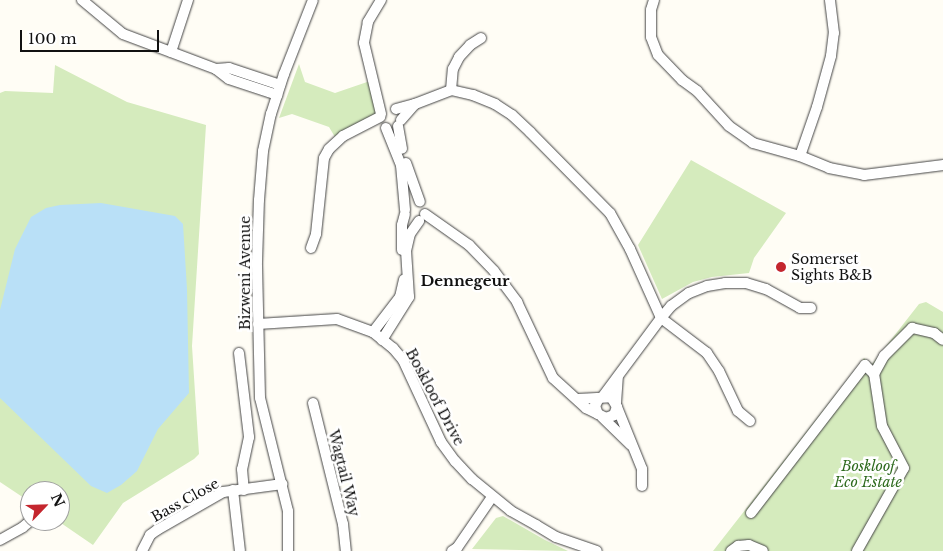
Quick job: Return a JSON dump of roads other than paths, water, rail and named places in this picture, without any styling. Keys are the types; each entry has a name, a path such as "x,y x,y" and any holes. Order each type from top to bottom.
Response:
{"street":[{"path":"82,0 124,34 216,69 229,68 278,90"},
{"path":"171,52 188,0"},
{"name":"Bizweni Avenue","path":"288,551 288,511 260,398 257,262 263,151 278,90 314,0"},
{"path":"381,0 368,22 364,43 378,97 401,165 405,212 409,219 422,218 469,245 494,271 517,302 552,378 600,416 634,447"},
{"path":"654,0 651,10 651,38 654,49 664,63 698,91 740,136 771,150 800,156 828,168 864,175 943,165"},
{"path":"800,156 812,124 831,56 834,33 830,0"},
{"path":"451,90 453,69 459,57 470,45 481,38"},
{"path":"311,248 316,234 324,158 339,139 415,104 451,90 473,95 512,115 610,213 630,249 661,318 707,353 719,371 738,411 750,421"},
{"path":"386,117 392,129 400,123 415,104"},
{"path":"382,340 406,295 406,251 410,234 422,218 425,207 420,202 402,150 400,114 386,117"},
{"path":"406,295 402,225 410,202 420,202"},
{"path":"600,416 595,406 601,397 671,306 690,293 708,286 725,283 753,285 766,289 800,308 811,308"},
{"path":"373,332 394,315"},
{"name":"Boskloof Drive","path":"258,324 336,319 373,332 403,360 441,442 455,462 492,497 510,511 556,537 597,551"},
{"path":"874,374 884,356 912,328 934,333 943,340"},
{"path":"239,353 250,436 242,469 244,490"},
{"path":"751,513 866,365 874,374 882,426 904,468 857,551"},
{"path":"600,416 610,417 616,411 618,377"},
{"path":"578,399 611,397 634,447 642,472 642,486"},
{"name":"Wagtail Way","path":"313,403 343,524 346,551"},
{"name":"Bass Close","path":"142,551 150,535 223,492 282,484"},
{"path":"233,490 240,551"},
{"path":"455,550 492,497"},
{"path":"0,540 20,529"},
{"path":"731,551 738,546 763,551"}],"water":[{"path":"101,203 175,216 183,224 187,289 189,393 158,429 137,471 121,485 107,493 91,486 0,398 0,310 15,249 31,217 46,208 60,205"}],"place":[{"name":"Somerset Sights B&B","path":"781,267"}],"district":[{"name":"Dennegeur","path":"465,281"}],"park label":[{"name":"Boskloof Eco Estate","path":"868,474"}]}
